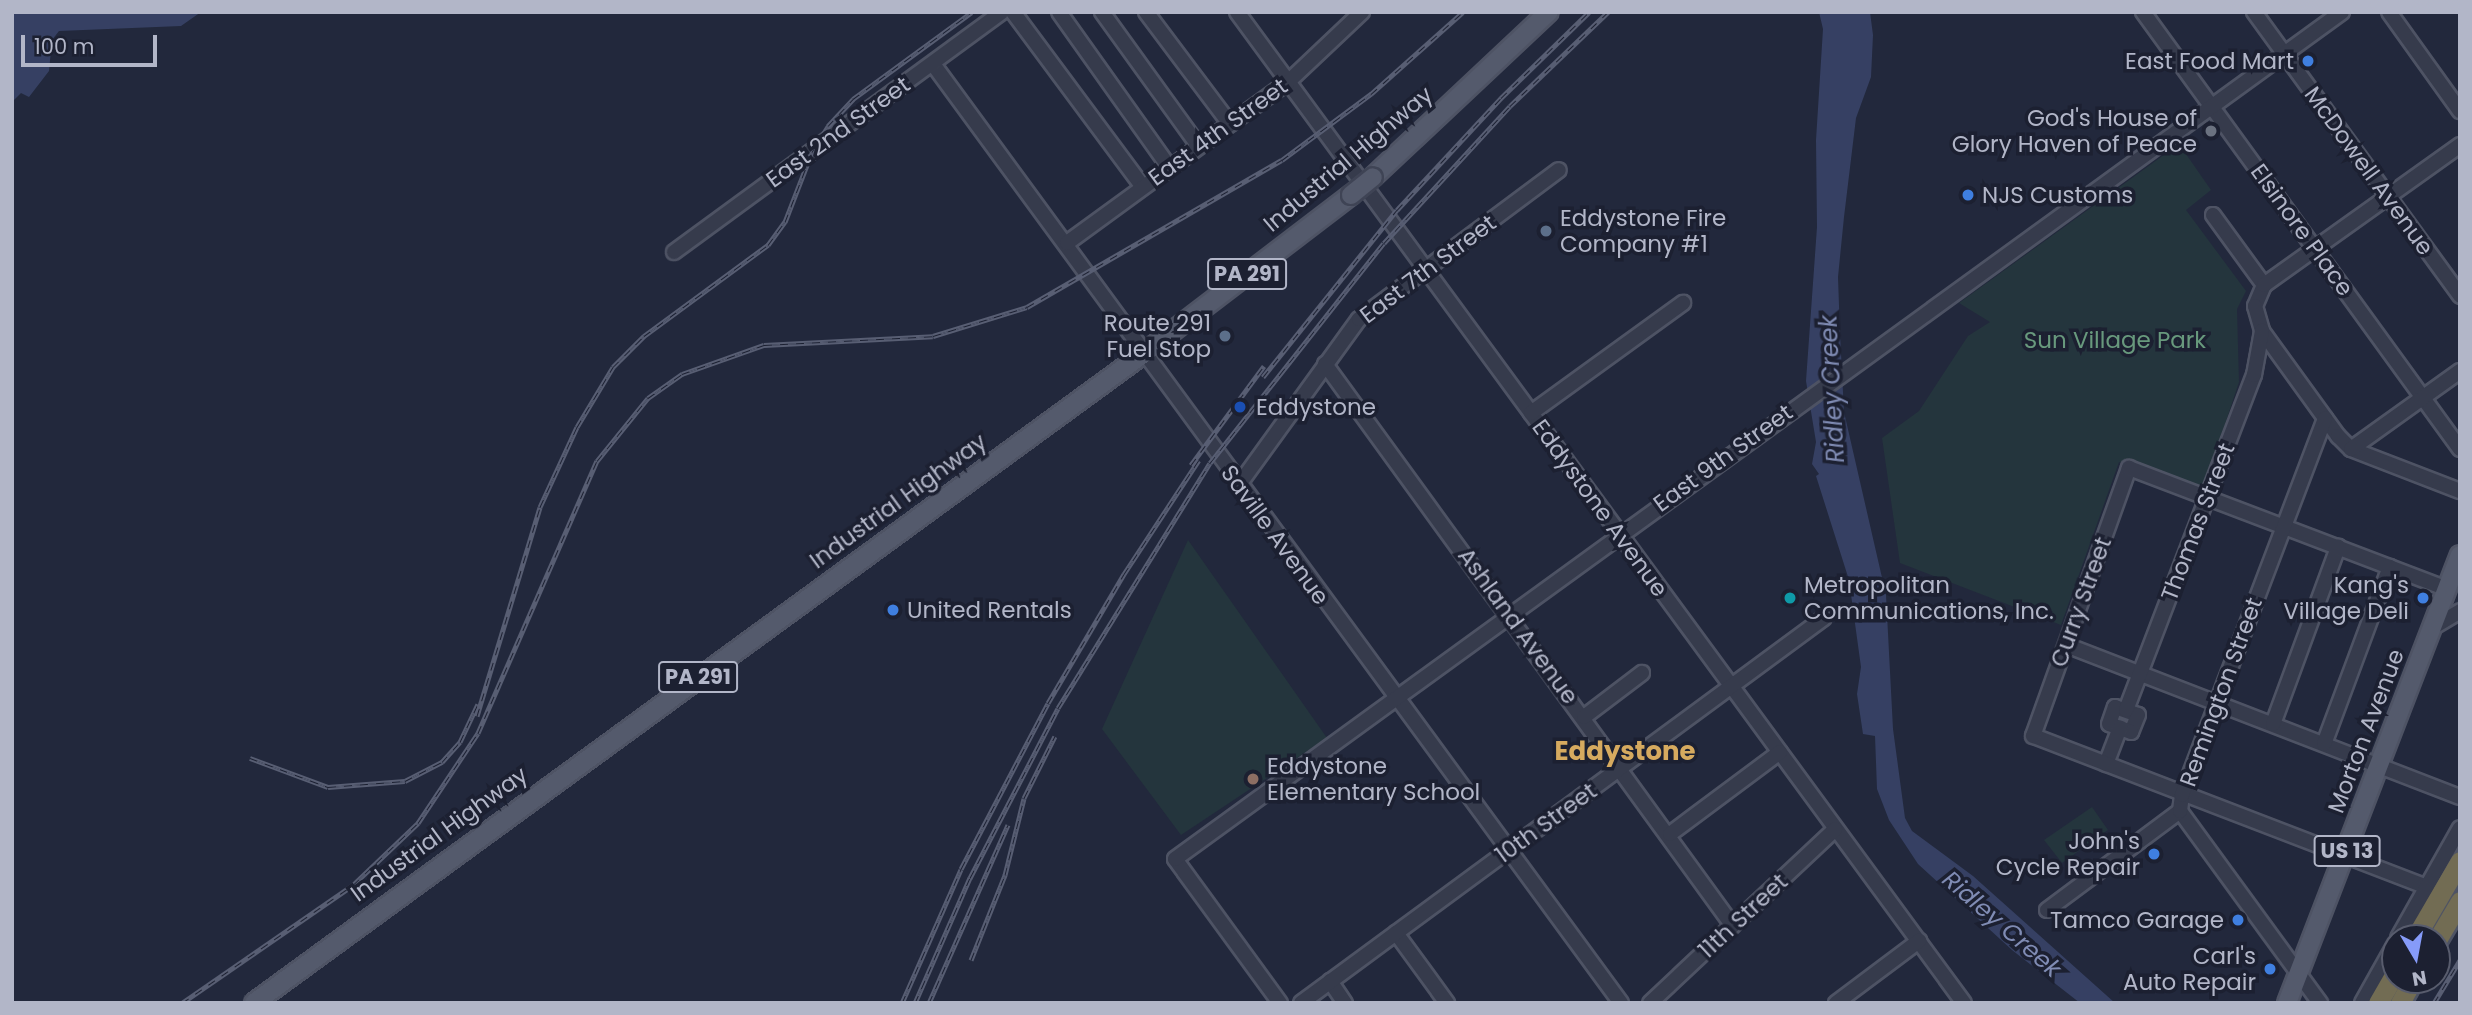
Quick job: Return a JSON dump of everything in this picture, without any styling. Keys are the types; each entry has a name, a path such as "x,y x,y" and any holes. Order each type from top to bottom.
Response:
{"highway":[{"path":"2423,924 2460,861"},
{"path":"2446,924 2460,901"}],"main road":[{"name":"Industrial Highway","path":"254,1003 1143,354 1351,195 1549,12"},
{"name":"Morton Avenue","path":"2287,1003 2460,555"}],"street":[{"name":"East 2nd Street","path":"674,251 1002,12"},
{"path":"1013,12 1142,186"},
{"path":"1059,12 1169,167"},
{"path":"1102,12 1198,145"},
{"path":"1146,12 1230,124"},
{"name":"Eddystone Avenue","path":"1237,12 1964,1003"},
{"name":"East 4th Street","path":"1067,243 1288,82 1362,12"},
{"name":"Elsinore Place","path":"2143,12 2460,449"},
{"name":"McDowell Avenue","path":"2254,12 2460,296"},
{"name":"East 9th Street","path":"1280,1003 1175,859 1618,534 2342,12"},
{"path":"2389,12 2460,111"},
{"name":"Saville Avenue","path":"933,64 1067,243 1238,486 1397,696 1621,1003"},
{"path":"2460,145 2264,285 2255,306 2262,331 2351,449 2460,491"},
{"name":"East 7th Street","path":"1238,486 1359,319 1559,170"},
{"path":"2213,215 2264,285"},
{"path":"1531,413 1682,303"},
{"name":"Thomas Street","path":"2106,764 2120,728 2132,732 2138,715 2126,710 2254,375 2262,331"},
{"name":"Ashland Avenue","path":"1325,364 1670,834 1732,926"},
{"path":"2351,449 2460,371"},
{"name":"Remington Street","path":"2047,910 2180,811 2182,794 2325,418"},
{"name":"Curry Street","path":"2106,764 2033,736 2129,468 2207,498"},
{"path":"2207,498 2447,589"},
{"path":"2273,724 2338,547"},
{"path":"2324,744 2390,567"},
{"path":"2432,628 2460,611"},
{"name":"10th Street","path":"1301,1003 1824,618"},
{"path":"2066,645 2460,797"},
{"path":"1584,717 1642,673"},
{"path":"1670,834 1780,752"},
{"path":"2106,764 2427,887"},
{"path":"2180,811 2320,1003"},
{"path":"2406,924 2460,828"},
{"name":"11th Street","path":"1650,1003 1835,829"},
{"path":"1396,933 1447,1003"},
{"path":"1836,1003 1919,941"},
{"path":"2362,1003 2381,969"},
{"path":"1330,981 1345,1003"}],"green space":[{"name":"Sun Village Park","path":"2179,144 2211,190 2186,210 2246,291 2237,309 2239,382 2203,491 2119,462 2061,625 1900,563 1882,438 1919,411 1968,336 1990,322 1959,303"},
{"path":"1188,540 1327,738 1181,835 1102,729"},
{"path":"2092,807 2108,830 2062,863 2044,840"}],"water":[{"path":"12,12 201,12 181,26 59,31 52,40 49,71 29,97 21,93 12,102"},
{"name":"Ridley Creek","path":"1819,12 1870,12 1873,35 1871,77 1856,118 1844,217 1838,277 1840,334 1844,412 1886,595 1893,729 1905,818 1912,831 1973,876 2115,1003 2080,1003 2012,950 1918,864 1889,820 1877,789 1875,736 1863,734 1857,694 1861,667 1849,580 1816,476 1819,474 1812,464 1816,442 1806,381 1817,227 1816,140 1823,29"}],"railway":[{"path":"477,716 540,507 577,427 613,367 644,336 768,245 785,222 812,152 828,126 853,99 972,12"},
{"path":"182,1003 353,885 418,823 478,733 597,461 648,398 682,374 764,345 933,336 1027,307 1282,160 1371,94 1463,12"},
{"path":"1263,377 1397,210 1501,98 1589,12"},
{"path":"915,1003 970,878 1058,708 1210,463 1384,243 1510,106 1608,12"},
{"path":"1191,465 1264,366"},
{"path":"902,1003 961,869 1048,703 1124,574 1199,460"},
{"path":"250,758 328,787 405,781 442,762 460,742 478,704"},
{"path":"971,960 1005,875 1024,798 1055,736"},
{"path":"929,1003 1008,825"},
{"path":"2434,1003 2460,960"}],"place":[{"name":"East Food Mart","path":"2308,61"},
{"name":"God's House of Glory Haven of Peace","path":"2211,131"},
{"name":"NJS Customs","path":"1968,195"},
{"name":"Eddystone Fire Company #1","path":"1546,231"},
{"name":"Route 291 Fuel Stop","path":"1225,336"},
{"name":"Eddystone","path":"1240,407"},
{"name":"Metropolitan Communications, Inc.","path":"1790,598"},
{"name":"Kang's Village Deli","path":"2423,598"},
{"name":"United Rentals","path":"893,610"},
{"name":"Eddystone Elementary School","path":"1253,779"},
{"name":"John's Cycle Repair","path":"2154,854"},
{"name":"Tamco Garage","path":"2238,920"},
{"name":"Carl's Auto Repair","path":"2270,969"}],"district":[{"name":"Eddystone","path":"1625,752"}]}
